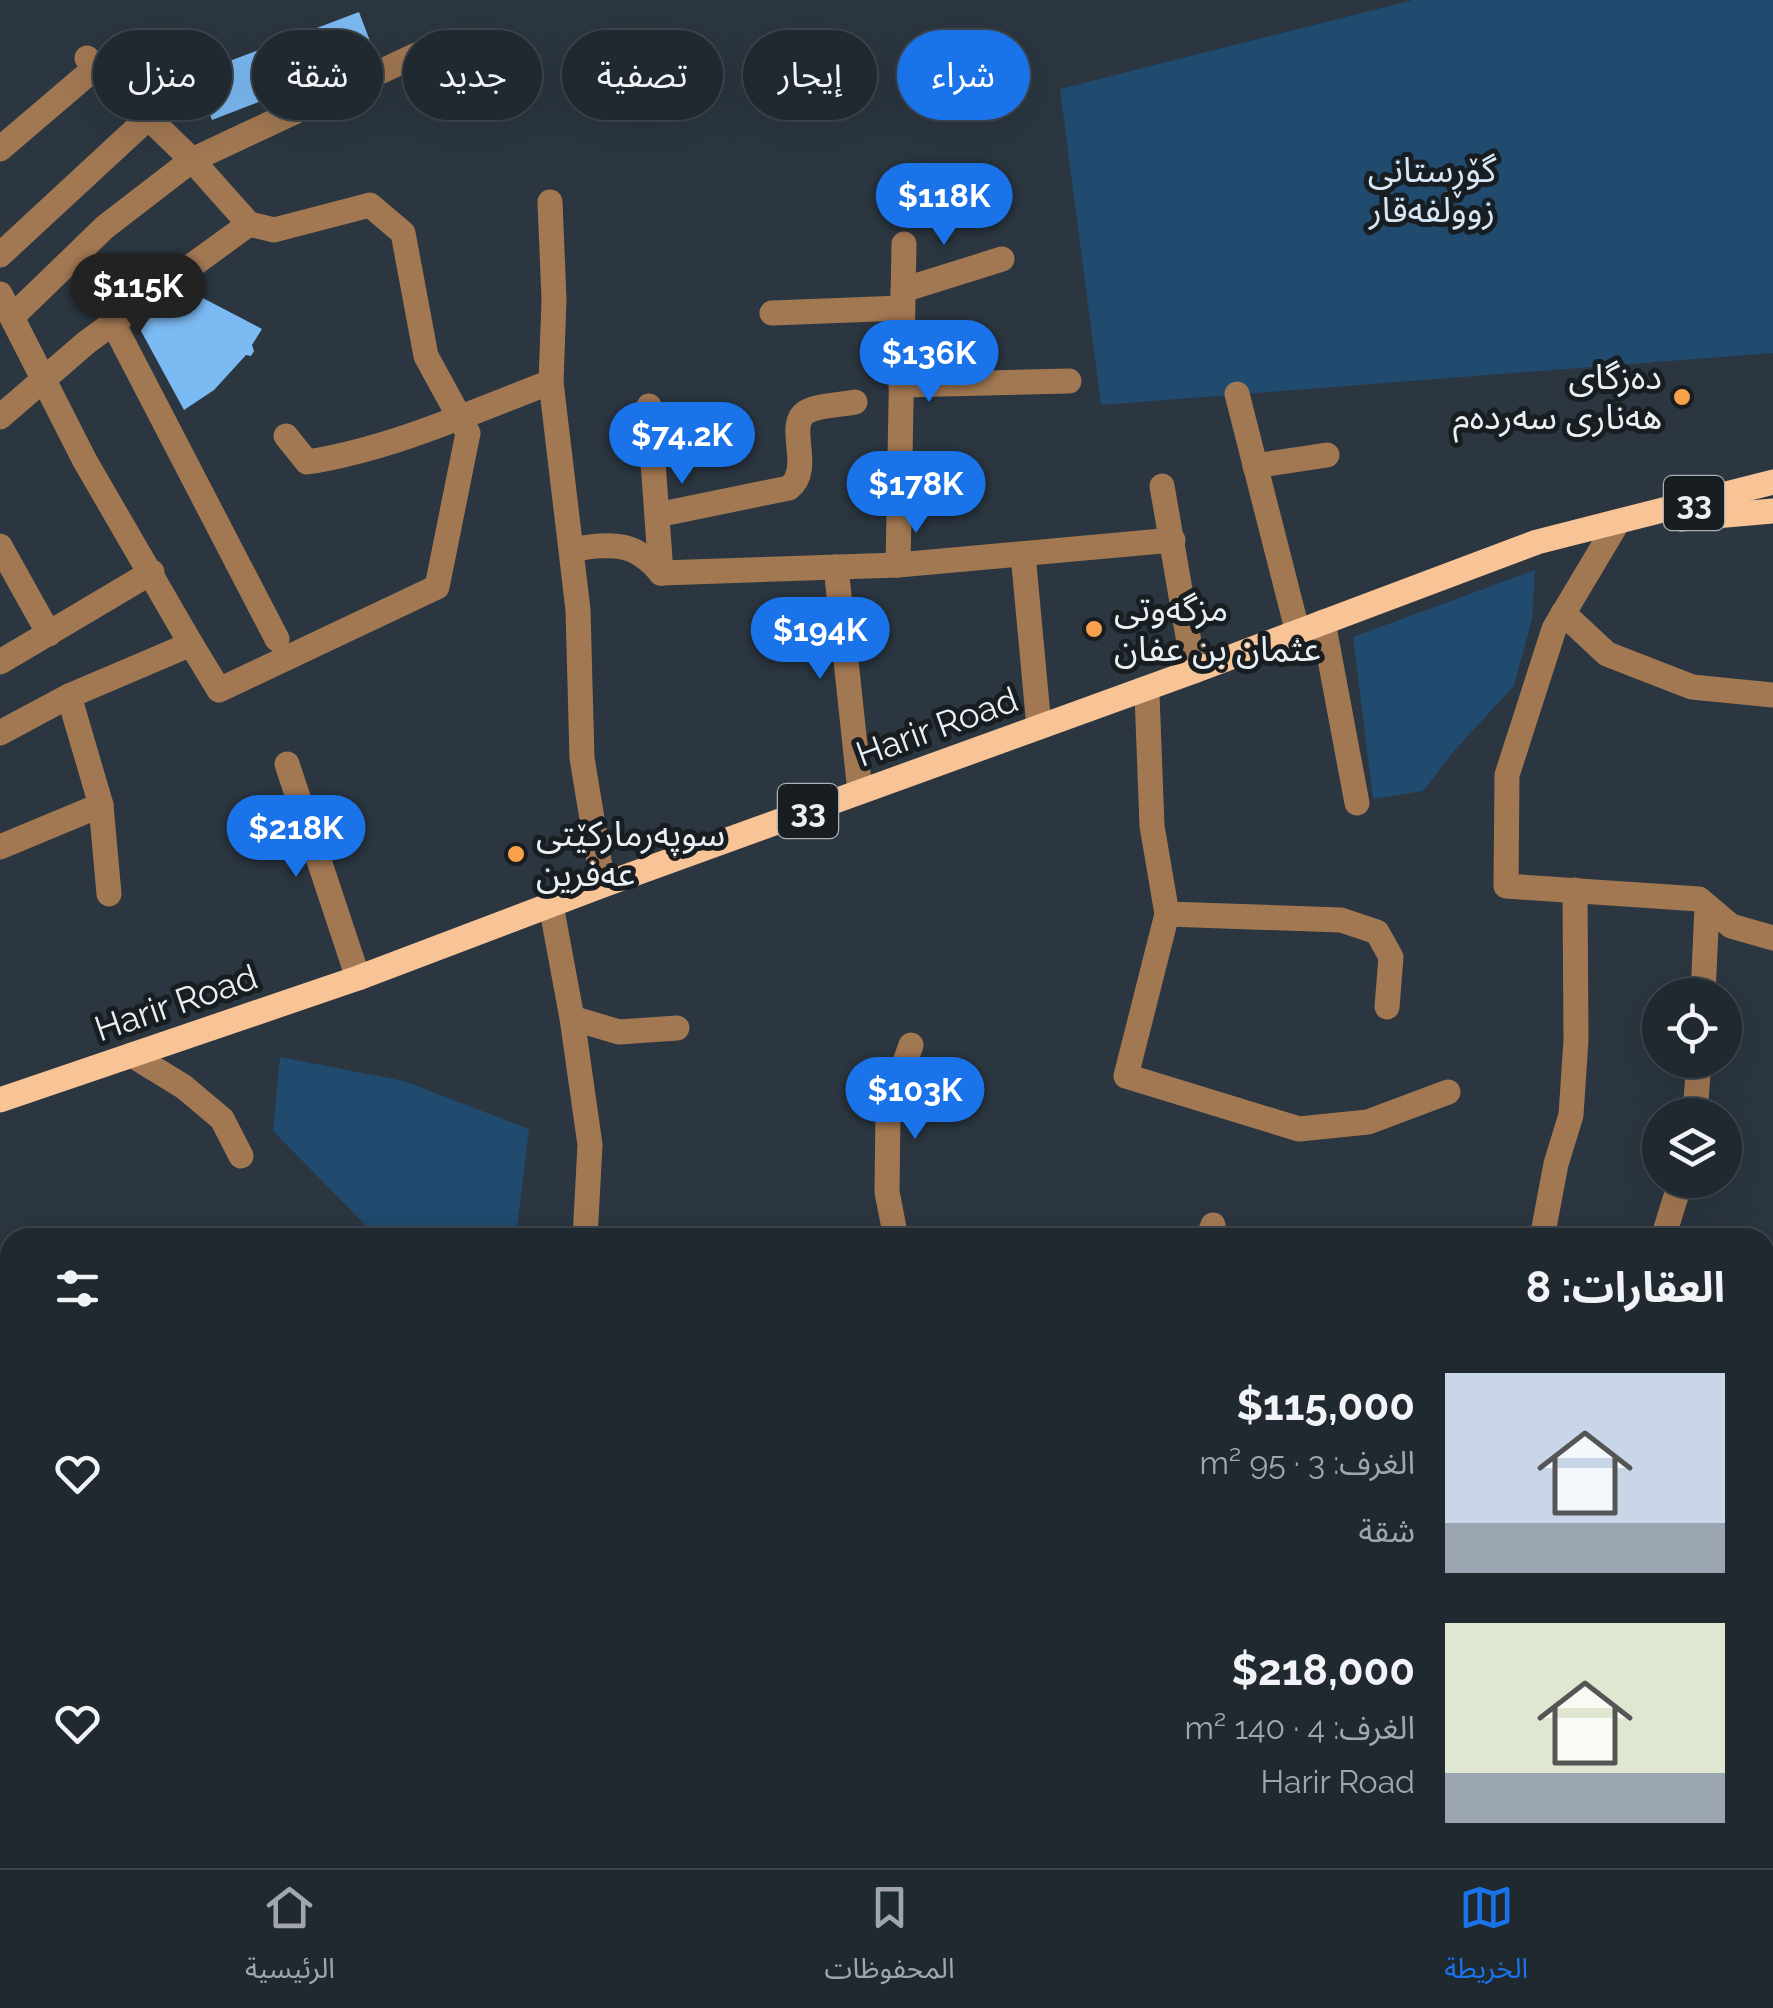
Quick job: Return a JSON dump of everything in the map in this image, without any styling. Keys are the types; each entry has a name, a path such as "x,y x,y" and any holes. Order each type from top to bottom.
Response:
{"main road":[{"name":"33","path":"1616,524 1773,482"},
{"name":"33","path":"1616,524 1773,511"},
{"name":"Harir Road","path":"0,1100 358,978 1537,542 1616,524"}],"street":[{"path":"150,120 192,160 249,224 274,230 370,205 404,234 426,356 468,432 437,587 220,690 86,461 6,306 192,160 403,61"},
{"path":"0,149 93,64"},
{"path":"0,255 146,120"},
{"path":"550,202 552,382 572,550 582,758 603,885"},
{"path":"0,418 113,323 249,224"},
{"path":"898,565 904,244"},
{"path":"772,313 903,299 1002,259"},
{"path":"113,323 277,640"},
{"path":"901,385 1069,381"},
{"path":"286,436 307,462 419,433 552,382"},
{"path":"1237,394 1298,633"},
{"path":"657,514 789,488 798,481 800,472 798,424 802,416 808,410 855,402"},
{"path":"649,406 661,573"},
{"path":"1254,466 1327,455"},
{"path":"1162,486 1194,671"},
{"path":"1616,524 1554,629 1507,774 1506,886 1699,899 1731,926 1773,938"},
{"path":"661,573 898,565 1174,540"},
{"path":"0,546 49,634"},
{"path":"572,550 627,548 646,554 661,573"},
{"path":"1023,554 1039,727"},
{"path":"836,567 860,792"},
{"path":"0,662 152,572"},
{"path":"1564,613 1608,654 1692,686 1773,695"},
{"path":"1323,622 1357,803"},
{"path":"0,733 69,696 192,644"},
{"path":"1142,690 1147,694 1152,826 1167,914 1126,1076 1299,1129 1368,1122 1448,1092"},
{"path":"69,696 102,805 109,894"},
{"path":"286,764 358,978"},
{"path":"2,840 102,805"},
{"path":"1544,1228 1556,1164 1571,1115 1576,1040 1575,890"},
{"path":"551,905 590,1146 586,1228"},
{"path":"1704,978 1707,906"},
{"path":"1167,914 1341,920 1377,932 1390,956 1387,1007"},
{"path":"572,1018 618,1032 677,1028"},
{"path":"894,1228 888,1192 888,1110 911,1046"},
{"path":"132,1055 184,1088 222,1119 241,1156"},
{"path":"1665,1228 1675,1198"}],"green space":[{"name":"گۆڕستانی زوولفەقار","path":"1413,0 1773,0 1773,353 1101,405 1060,89"},
{"path":"1535,570 1532,619 1514,686 1423,791 1373,799 1353,637"},
{"path":"280,1057 404,1081 529,1129 517,1228 368,1228 273,1131"}],"building":[{"path":"359,12 366,30 311,30"},
{"path":"252,52 252,105 232,112 232,60"},
{"path":"174,283 262,329 252,345 251,356 246,355 214,390 184,410 135,320"}],"place":[{"name":"دەزگای هەناری سەردەم","path":"1682,397"},
{"name":"مزگەوتی عثمان بن عفان","path":"1094,629"},
{"name":"سوپەرمارکێتی عەفرین","path":"516,854"}]}
